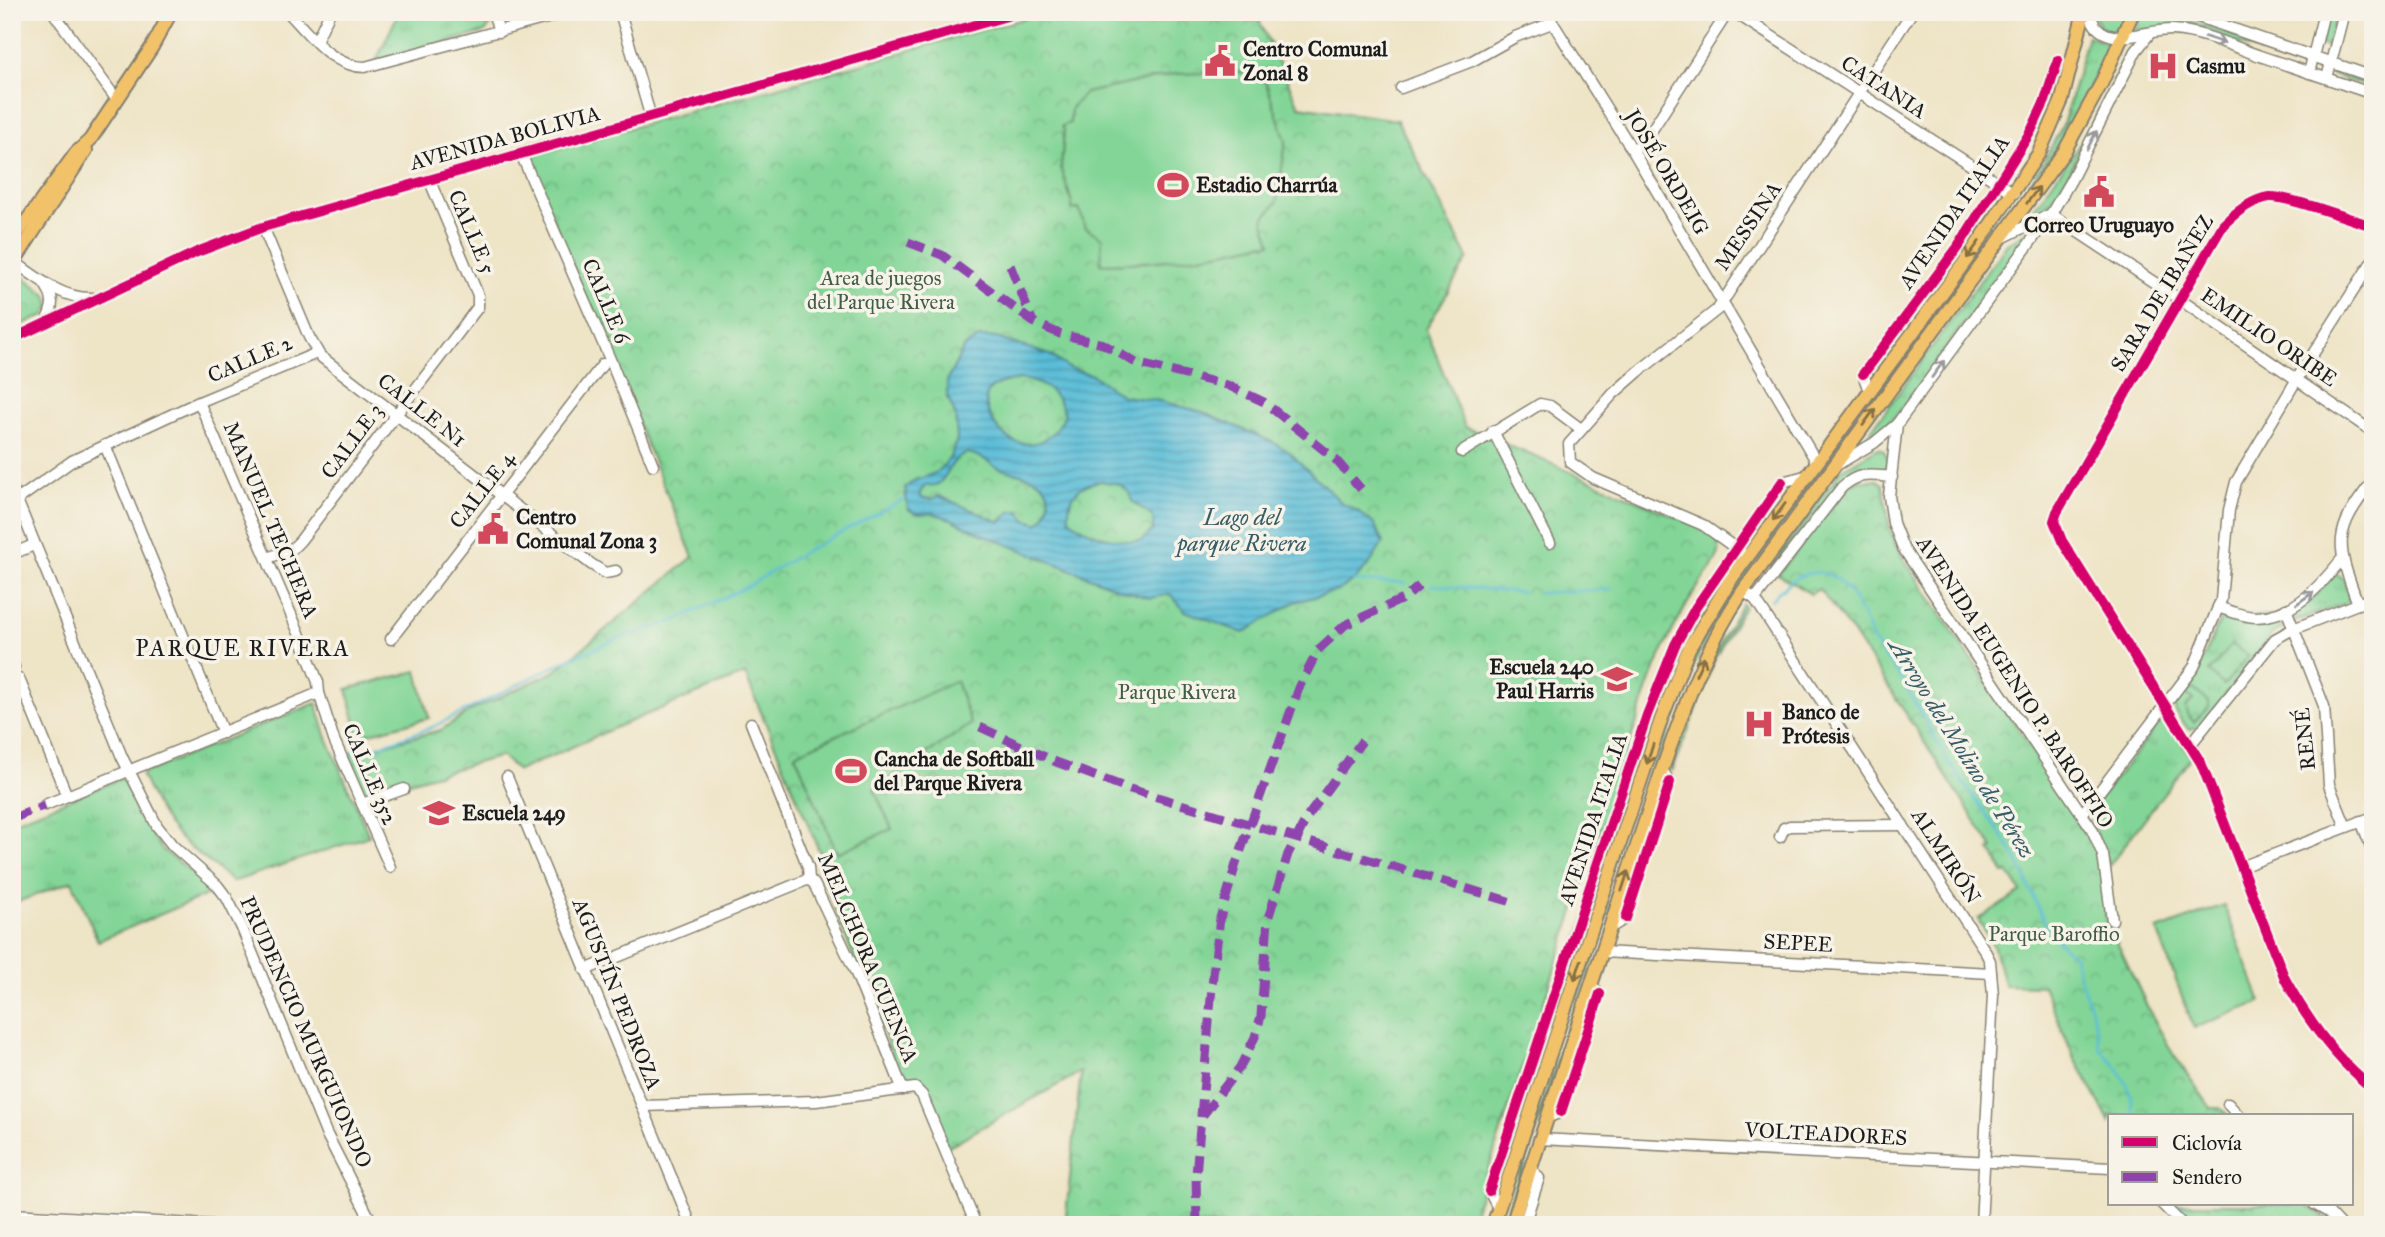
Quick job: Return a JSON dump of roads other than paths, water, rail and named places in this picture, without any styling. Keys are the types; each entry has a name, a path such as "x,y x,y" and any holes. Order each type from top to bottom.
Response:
{"main road":[{"path":"13,262 83,158 90,140 171,12"},
{"name":"AVENIDA ITALIA","path":"1493,1225 1665,709 1689,648 1710,611 1747,557 2014,193 2039,153 2057,111 2086,12"},
{"path":"1512,1225 1684,704 1706,652 1743,591 2064,152 2124,37 2133,12"},
{"path":"12,241 76,153 90,140"}],"street":[{"path":"53,12 117,100"},
{"path":"288,12 335,59 345,65 365,67 569,12"},
{"path":"316,41 330,12"},
{"path":"493,12 499,32"},
{"path":"620,12 651,118"},
{"name":"AVENIDA BOLIVIA","path":"13,339 208,247 263,227 1021,12"},
{"name":"JOSÉ ORDEIG","path":"1546,12 1633,151 1816,461"},
{"path":"1633,151 1648,136 1728,12"},
{"name":"CATANIA","path":"1734,12 2014,193"},
{"name":"MESSINA","path":"1581,429 1638,372 1718,309 1912,12"},
{"path":"2086,12 2102,33 2124,37 2170,30 2207,37 2373,94"},
{"path":"2184,12 2373,77"},
{"path":"2309,73 2323,12"},
{"path":"2327,78 2344,12"},
{"path":"1401,88 1472,61 1515,37 1552,23"},
{"path":"1831,469 1874,443 1898,424 2051,214 2136,51 2150,33"},
{"name":"AVENIDA ITALIA","path":"1868,391 1863,374 1958,247 1999,182 2040,111 2053,81 2058,60"},
{"name":"CALLE 6","path":"521,155 653,465"},
{"name":"CALLE 5","path":"429,179 479,300"},
{"name":"SARA DE IBAÑEZ","path":"2165,706 2062,541 2053,522 2063,500 2222,225 2236,212 2253,202 2270,197 2286,199 2373,226"},
{"path":"2000,239 2051,214"},
{"name":"EMILIO ORIBE","path":"2051,214 2373,432"},
{"name":"CALLE N1","path":"263,227 317,353 591,564 605,573 616,570"},
{"path":"2083,813 2194,667 2218,607 2224,575 2228,510 2236,482 2297,379 2373,260"},
{"path":"13,262 71,296 98,298"},
{"path":"44,282 54,304 45,324"},
{"name":"CALLE 3","path":"268,558 298,544 475,312 479,300"},
{"name":"CALLE 2","path":"17,500 72,461 104,445 317,353"},
{"name":"CALLE 4","path":"391,639 603,365"},
{"name":"MANUEL TECHERA","path":"199,402 268,558 318,682 319,693"},
{"path":"1462,452 1535,406 1550,406 1581,429 1568,449 1570,461 1576,467 1593,478 1703,524 1747,557"},
{"name":"AVENIDA EUGENIO P. BAROFFIO","path":"1898,424 1890,510 1897,535 1903,548 2083,813 2103,855 2112,920"},
{"path":"1493,431 1550,543"},
{"path":"1874,443 1889,451 1893,464"},
{"path":"104,445 223,733"},
{"name":"AVENIDA ITALIA","path":"1498,1208 1489,1191 1647,715 1675,645 1696,607 1782,482 1805,477"},
{"path":"1755,599 1842,488 1853,478 1892,477"},
{"path":"2358,604 2342,559 2344,521 2373,481"},
{"name":"PRUDENCIO MURGUIONDO","path":"12,488 129,771 162,834 210,877 227,898 242,928 326,1133 369,1217 369,1225"},
{"path":"12,554 34,545"},
{"path":"2218,607 2255,617 2286,609 2311,596 2342,559"},
{"name":"ALMIRÓN","path":"1743,591 1755,599 1986,951 1993,995 1981,1225"},
{"path":"2191,744 2269,643 2293,629 2373,598"},
{"name":"RENÉ","path":"2286,609 2323,706 2329,785 2346,827"},
{"path":"19,679 67,796"},
{"path":"45,805 319,693"},
{"name":"CALLE 352","path":"319,693 334,740 390,867"},
{"path":"2165,706 2201,763 2285,979 2304,1013 2330,1048 2373,1089"},
{"name":"MELCHORA CUENCA","path":"751,723 808,867 809,879 814,884 855,971 903,1090 915,1088 922,1095 976,1225"},
{"name":"AGUSTÍN PEDROZA","path":"507,777 691,1225"},
{"path":"362,804 404,789"},
{"path":"2241,867 2373,817"},
{"path":"1612,821 1627,825"},
{"path":"2361,821 2373,851"},
{"path":"1780,837 1784,828 1790,825 1903,825"},
{"path":"585,970 809,879"},
{"name":"SEPEE","path":"1602,952 1991,972"},
{"path":"642,1106 816,1101 903,1090"},
{"path":"2228,1104 2237,1114"},
{"name":"VOLTEADORES","path":"1540,1139 2108,1168"},
{"path":"1524,1225 1539,1178 1531,1169"},
{"path":"2164,1206 2183,1225"},
{"path":"2318,1206 2328,1212 2340,1225"},
{"path":"12,1214 212,1225"}],"water":[{"name":"Lago del parque Rivera","path":"980,337 996,338 1050,355 1068,368 1092,375 1123,396 1160,401 1202,412 1270,441 1288,451 1343,504 1358,511 1375,525 1383,543 1354,581 1337,591 1295,602 1243,633 1185,611 1170,594 1150,598 1122,590 984,535 951,519 932,513 918,514 908,509 905,488 914,481 938,472 950,458 957,439 955,414 947,396 947,381 964,347","holes":["1023,379 1049,390 1058,399 1065,414 1050,436 1029,444 1018,443 999,430 991,418 986,400 991,388 1004,382","967,453 979,456 1002,469 1032,477 1044,485 1049,504 1043,519 1038,524 1025,519 1020,511 1012,511 1000,522 939,496 932,499 921,498 920,492 926,485 938,484 954,462","1101,481 1119,484 1129,492 1132,501 1153,517 1153,530 1141,541 1122,540 1094,533 1069,519 1072,498 1081,488"]}],"waterway":[{"path":"351,752 376,747 433,727 565,661 622,637 675,621 748,586 804,552 905,499"},
{"name":"Arroyo del Molino de Pérez","path":"1771,600 1788,583 1802,575 1818,572 1835,578 1850,593 1877,646 1899,676 1947,759 2009,847 2046,925 2063,947 2074,955 2095,1023 2099,1047 2128,1087 2133,1114"},
{"name":"Arroyo del Molino de Pérez","path":"1354,581 1406,583"},
{"name":"Arroyo del Molino de Pérez","path":"1431,585 1523,592"},
{"name":"Arroyo del Molino de Pérez","path":"1537,593 1612,589"},
{"name":"Arroyo del Molino de Pérez","path":"2179,1206 2198,1225"}],"place":[{"name":"Centro Comunal Zonal 8","path":"1220,61"},
{"name":"Casmu","path":"2163,66"},
{"name":"Estadio Charrúa","path":"1173,185"},
{"name":"Correo Uruguayo","path":"2099,192"},
{"name":"Centro Comunal Zona 3","path":"493,529"},
{"name":"Escuela 240 Paul Harris","path":"1617,679"},
{"name":"Banco de Prótesis","path":"1759,724"},
{"name":"Cancha de Softball del Parque Rivera","path":"851,771"},
{"name":"Escuela 249","path":"439,813"}],"district":[{"name":"PARQUE RIVERA","path":"243,648"}],"park label":[{"name":"Area de juegos del Parque Rivera","path":"881,290"},
{"name":"Parque Rivera","path":"1177,692"},
{"name":"Parque Baroffio","path":"2054,934"}]}
